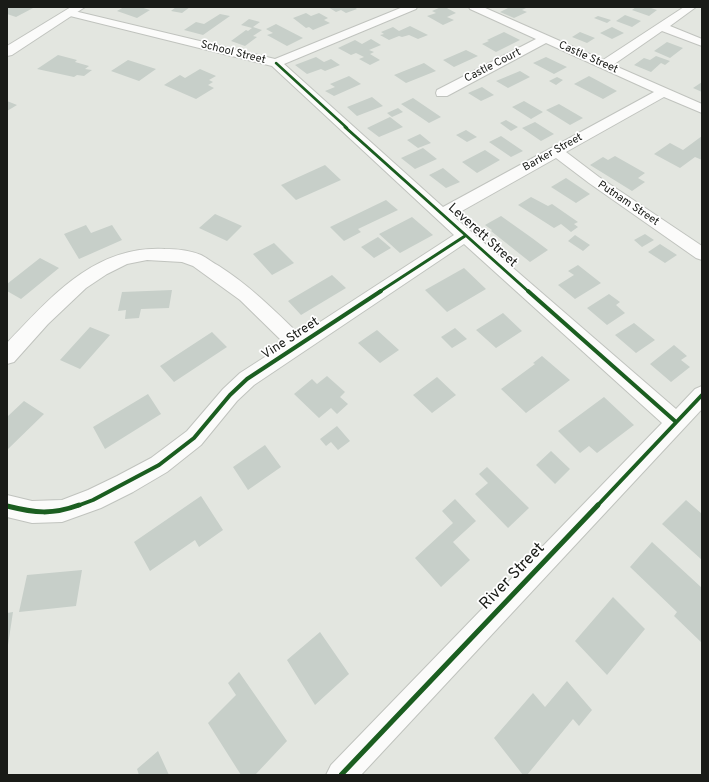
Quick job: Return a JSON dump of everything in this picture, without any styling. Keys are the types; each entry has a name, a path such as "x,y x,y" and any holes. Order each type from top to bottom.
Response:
{"main road":[{"path":"7,52 75,10"}],"street":[{"name":"School Street","path":"75,10 276,63 412,7"},
{"name":"Castle Street","path":"474,7 702,109"},
{"path":"604,65 691,7"},
{"path":"662,27 702,43"},
{"name":"Castle Court","path":"442,93 545,39"},
{"name":"Leverett Street","path":"276,63 443,214 465,236 676,422"},
{"name":"Barker Street","path":"443,214 664,92"},
{"name":"Putnam Street","path":"556,151 588,176 702,254"},
{"name":"Vine Street","path":"7,506 32,512 62,511 93,500 159,465 194,438 230,395 247,380 465,236"},
{"path":"7,356 65,295 87,278 127,257 149,252 192,258 225,278 245,292 299,346"},
{"name":"River Street","path":"341,775 597,508 702,395"}],"building":[{"path":"7,7 35,7 16,17 7,14"},
{"path":"124,7 140,7 150,10 137,18 117,11"},
{"path":"176,7 190,7 182,13 171,11"},
{"path":"328,7 354,7 357,9 346,13 341,10 336,12"},
{"path":"445,7 456,13 447,17 454,20 443,25 427,16 436,13 432,11"},
{"path":"510,7 528,7 522,10 527,12 514,18 500,12"},
{"path":"636,7 648,7 657,10 649,16 632,10"},
{"path":"306,13 311,16 319,13 328,18 324,20 330,23 313,30 309,27 306,28 293,18"},
{"path":"220,14 230,16 203,35 184,30 196,22 204,24"},
{"path":"625,15 641,21 632,27 616,21"},
{"path":"598,16 611,20 607,23 594,18"},
{"path":"249,19 260,22 253,27 262,30 253,36 257,37 245,46 231,41 246,30 248,31 252,28 241,25"},
{"path":"276,24 303,38 287,46 267,35 273,33 266,29"},
{"path":"410,26 428,35 418,39 409,35 402,37 399,36 389,40 380,35 384,34 381,32 393,27 399,31"},
{"path":"612,27 624,33 612,39 600,33"},
{"path":"504,32 520,40 496,52 482,44 489,41 487,40"},
{"path":"580,32 595,38 587,43 572,37"},
{"path":"371,39 381,45 369,50 374,52 370,54 380,60 370,65 359,59 364,57 356,53 351,55 338,48 355,40 362,44"},
{"path":"667,42 683,48 670,58 654,51"},
{"path":"466,50 478,56 454,67 443,60"},
{"path":"58,55 77,60 75,62 89,66 85,69 92,70 84,76 77,75 74,77 37,69"},
{"path":"656,56 670,61 665,65 661,63 651,72 634,65 644,58 650,60"},
{"path":"316,57 324,62 331,59 340,65 325,71 321,69 307,74 295,65"},
{"path":"546,57 567,67 554,74 533,63"},
{"path":"128,60 156,69 139,81 111,71"},
{"path":"424,63 436,71 406,83 394,75"},
{"path":"200,69 216,76 209,80 213,82 208,85 214,88 196,99 164,85 180,75 185,78"},
{"path":"520,71 530,77 508,88 496,81"},
{"path":"349,76 361,84 334,96 325,91 335,87 330,84"},
{"path":"589,76 617,91 603,99 574,84"},
{"path":"557,77 563,80 556,85 549,81"},
{"path":"702,82 702,92 693,88"},
{"path":"482,87 494,95 481,101 468,93"},
{"path":"372,97 383,106 357,116 347,107"},
{"path":"413,98 441,117 429,123 401,104"},
{"path":"7,101 17,105 7,111"},
{"path":"524,101 543,112 531,119 512,107"},
{"path":"559,104 583,118 570,125 546,110"},
{"path":"398,108 403,112 392,117 387,113"},
{"path":"390,117 403,127 379,137 367,128"},
{"path":"506,120 518,127 511,131 500,123"},
{"path":"535,122 554,134 541,141 522,128"},
{"path":"466,130 477,137 467,142 456,135"},
{"path":"420,134 431,143 418,148 407,140"},
{"path":"501,136 523,151 511,157 489,142"},
{"path":"702,136 702,160 695,157 680,168 654,154 670,143 683,150"},
{"path":"423,148 437,159 415,169 401,158"},
{"path":"485,150 500,160 477,173 462,162"},
{"path":"615,156 645,173 638,178 645,182 632,191 590,165 603,157 608,160"},
{"path":"325,165 341,180 296,200 281,185"},
{"path":"443,168 460,182 446,188 429,175"},
{"path":"566,178 590,194 576,203 551,187"},
{"path":"531,197 548,206 552,204 578,222 574,224 578,227 571,232 561,224 554,228 518,205"},
{"path":"386,200 398,210 358,229 361,232 344,241 330,227"},
{"path":"215,214 242,226 227,241 199,228"},
{"path":"501,216 548,250 530,262 485,225"},
{"path":"412,217 433,235 400,253 379,234"},
{"path":"86,225 91,233 112,225 122,240 79,259 64,234"},
{"path":"645,234 654,240 642,247 634,240"},
{"path":"575,235 590,245 583,251 568,241"},
{"path":"378,237 391,248 374,258 361,247"},
{"path":"274,243 294,263 272,275 253,254"},
{"path":"660,244 677,255 665,263 648,252"},
{"path":"40,258 59,268 21,299 7,291 7,284"},
{"path":"578,265 601,283 575,299 558,285 574,275 568,271"},
{"path":"464,268 486,289 447,312 425,290"},
{"path":"332,275 346,288 301,315 288,301"},
{"path":"172,290 169,308 141,309 139,318 125,319 126,310 118,311 122,292"},
{"path":"609,294 620,302 616,305 625,313 607,325 587,308"},
{"path":"503,313 522,331 496,348 476,330"},
{"path":"634,323 655,340 636,353 615,335"},
{"path":"90,327 110,335 80,369 60,360"},
{"path":"455,328 467,339 452,348 441,337"},
{"path":"377,330 399,350 380,363 358,343"},
{"path":"212,332 227,347 174,382 160,366"},
{"path":"674,345 687,356 681,360 690,367 671,382 650,364"},
{"path":"542,356 570,380 526,413 501,389 535,364 533,363"},
{"path":"327,376 345,392 340,397 348,404 337,414 331,408 319,418 294,394 312,379 317,384"},
{"path":"437,377 456,395 432,413 413,395"},
{"path":"148,394 161,414 105,449 93,427"},
{"path":"604,397 634,425 597,453 589,446 580,453 558,431"},
{"path":"24,401 44,414 7,450 7,417"},
{"path":"337,426 350,441 338,450 331,442 326,446 320,439"},
{"path":"265,445 281,467 248,490 233,467"},
{"path":"551,451 570,469 555,484 536,465"},
{"path":"487,467 529,508 508,528 475,494 488,483 479,474"},
{"path":"201,496 223,530 199,547 195,540 150,571 134,542"},
{"path":"455,499 476,521 453,542 470,560 441,587 415,558 453,523 442,511"},
{"path":"686,500 702,514 702,560 662,524"},
{"path":"652,542 702,588 702,643 674,616 677,612 630,567"},
{"path":"82,570 76,606 19,612 27,575"},
{"path":"613,597 645,629 607,675 575,641"},
{"path":"13,612 8,645 7,645 7,613"},
{"path":"320,632 349,674 315,705 287,660"},
{"path":"239,672 287,741 255,775 241,775 208,723 236,695 228,683"},
{"path":"567,681 592,710 579,726 573,719 527,775 523,775 494,738 533,693 545,707"},
{"path":"158,751 169,775 139,775 137,769"}],"cycle path":[{"path":"276,63 465,236 676,422"},
{"path":"7,506 32,512 62,511 93,500 159,465 194,438 230,395 247,379 465,236"},
{"path":"341,775 702,395"}]}
